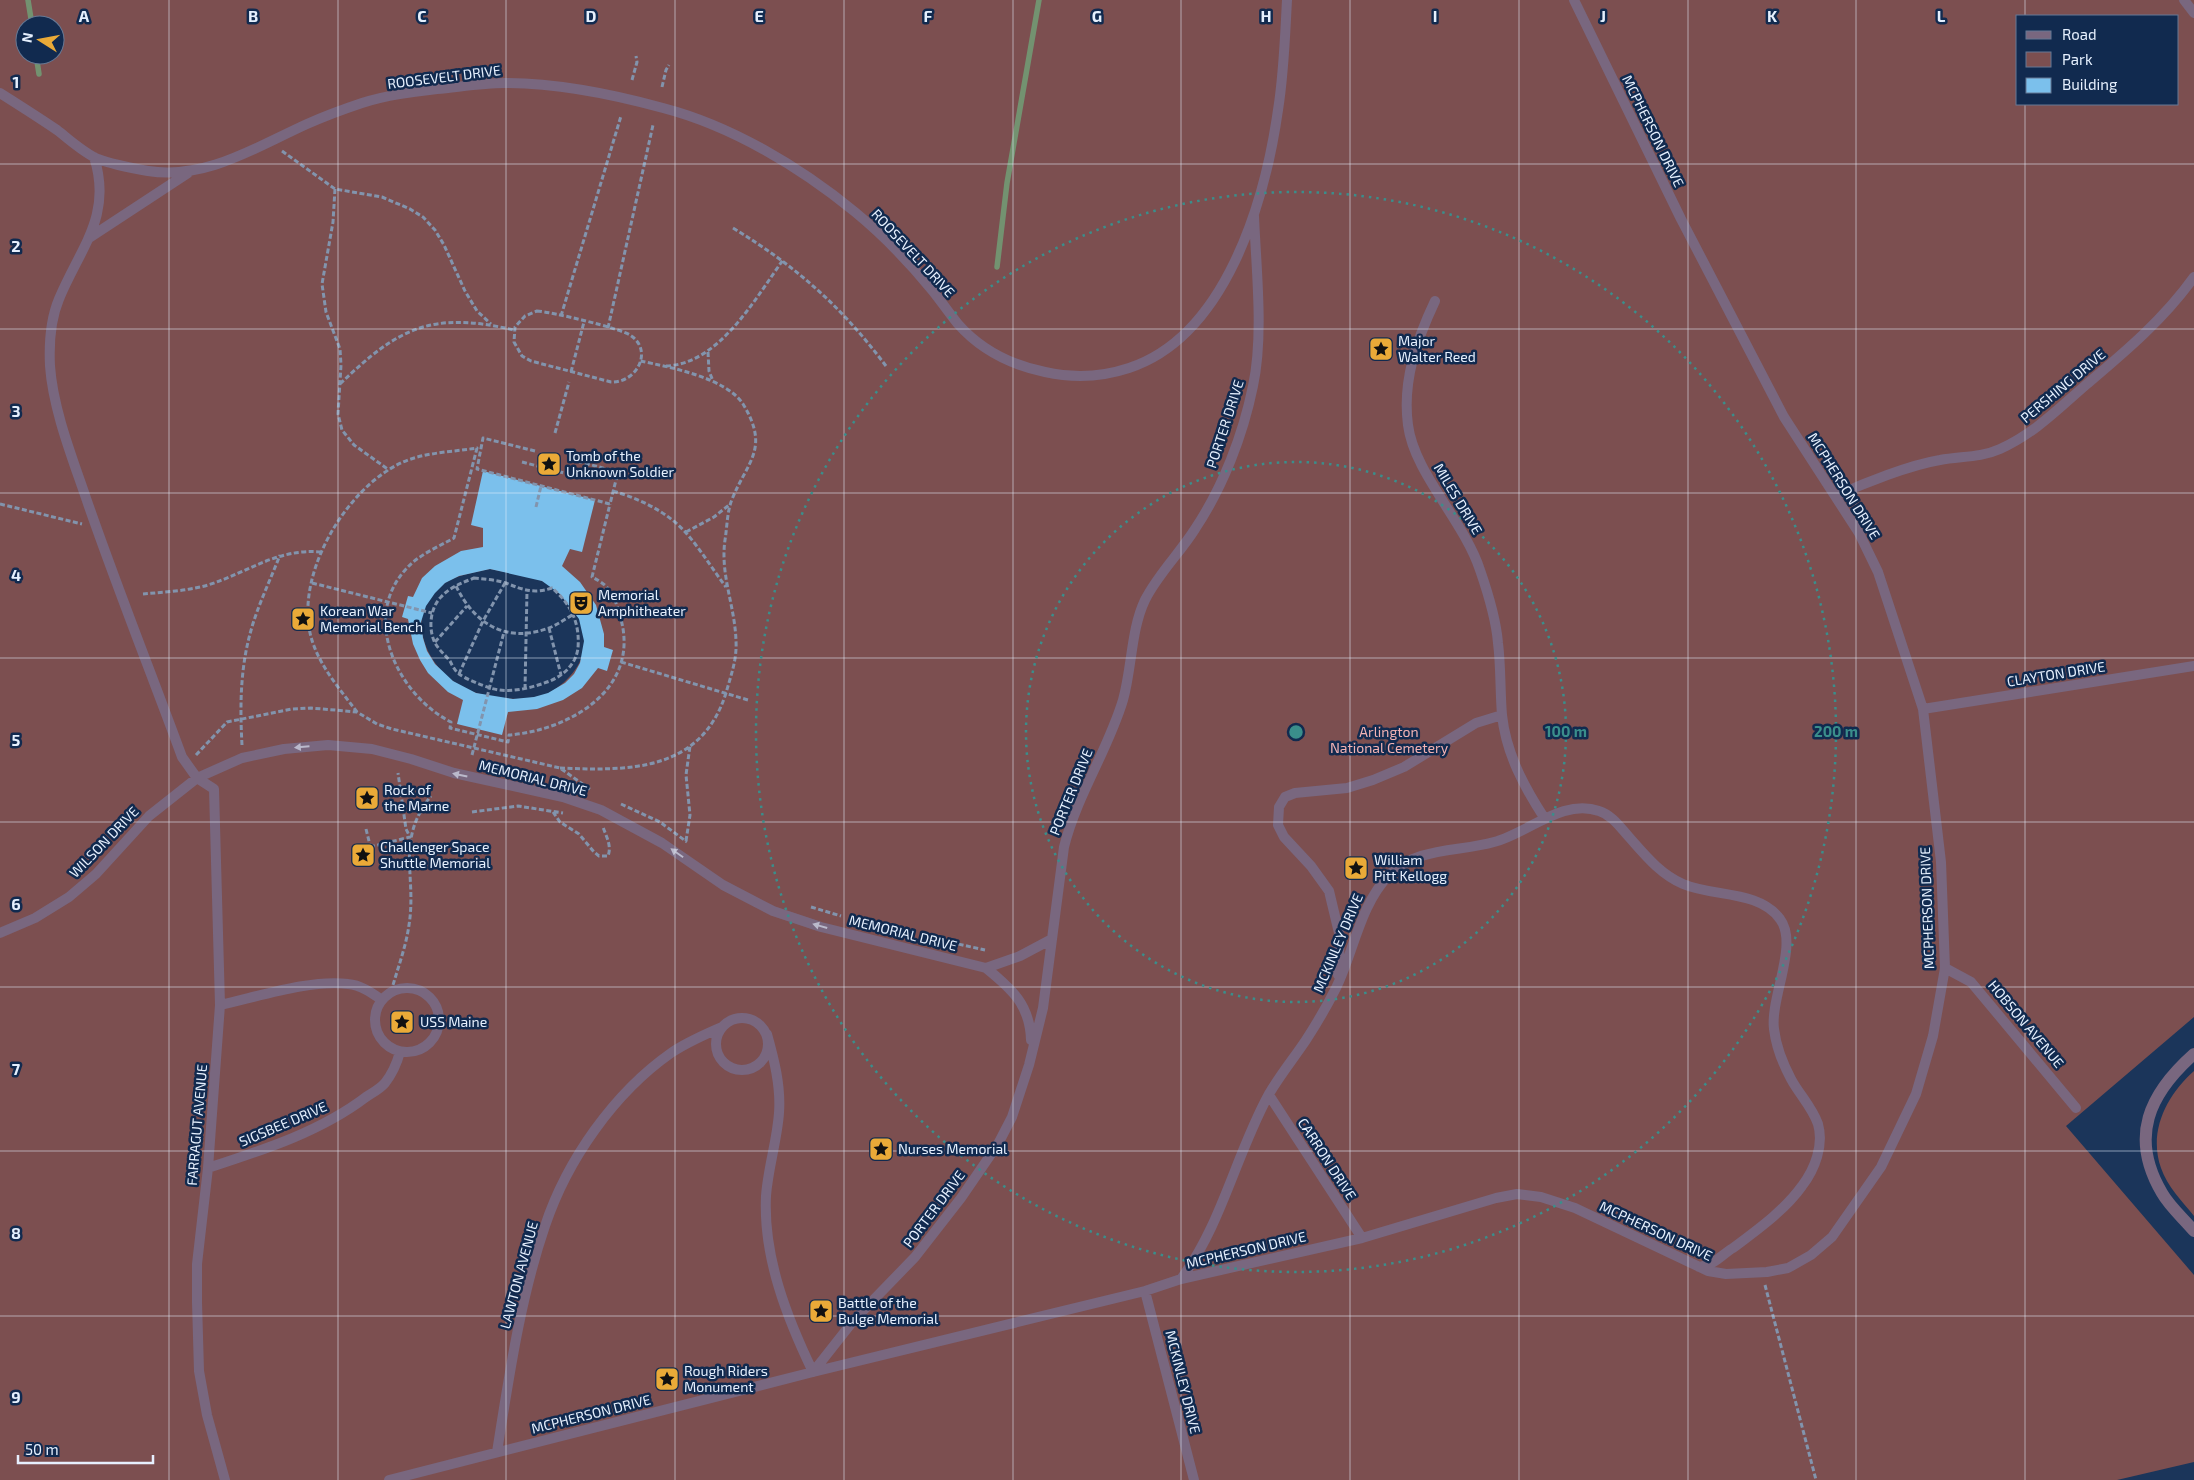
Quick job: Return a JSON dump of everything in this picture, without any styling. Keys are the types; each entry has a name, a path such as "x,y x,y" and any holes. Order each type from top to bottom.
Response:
{"street":[{"path":"2194,1054 2174,1072 2154,1102 2144,1136 2150,1170 2163,1195 2194,1231"}],"lane":[{"name":"ROOSEVELT DRIVE","path":"0,93 94,157 148,171 177,173 214,166 270,142 310,122 372,100 409,92 507,83 566,88 612,95 674,111 755,145 818,183 854,211 889,243 934,292 959,325 984,347 1021,366 1069,376 1090,376 1127,369 1156,356 1183,335 1227,279 1254,212 1273,139 1279,106 1287,0"},
{"name":"MCPHERSON DRIVE","path":"389,1480 813,1372 1145,1291 1181,1279 1362,1238 1496,1198 1517,1194 1541,1197 1575,1208 1699,1267 1726,1274 1788,1268 1811,1255 1832,1237 1881,1167 1916,1094 1934,1036 1945,968 1941,862 1923,709 1878,572 1859,533 1784,417 1681,219 1574,0"},
{"path":"2184,0 2194,13"},
{"path":"94,157 100,184 100,206 88,238 58,300 51,338 50,367 56,399 77,472 182,757 197,778"},
{"path":"88,238 191,171"},
{"name":"PORTER DRIVE","path":"813,1372 854,1320 915,1257 961,1198 998,1144 1012,1117 1029,1065 1043,1008 1061,862 1066,837 1075,812 1110,735 1123,699 1141,609 1153,586 1208,508 1224,475 1254,385 1258,341 1254,212"},
{"name":"PERSHING DRIVE","path":"1836,496 1853,488 1938,460 1980,456 2000,449 2034,431 2154,326 2178,299 2194,277"},
{"name":"MILES DRIVE","path":"1435,300 1423,327 1410,373 1406,400 1408,426 1422,466 1467,540 1479,568 1491,604 1498,642 1502,715 1508,740 1523,785 1545,819"},
{"name":"CLAYTON DRIVE","path":"1923,709 2194,666"},
{"path":"1337,986 1340,937 1335,911 1329,892 1321,878 1284,837 1278,824 1279,807 1285,797 1295,793 1347,788 1373,780 1404,767 1476,723 1502,715"},
{"name":"MEMORIAL DRIVE","path":"197,778 242,758 284,749 328,745 352,746 411,759 454,774 563,796 601,810 662,842 723,885 773,911 821,927 986,968 1002,981 1023,1004 1031,1025 1032,1048"},
{"name":"WILSON DRIVE","path":"0,933 35,918 69,898 96,874 149,816 197,778"},
{"name":"FARRAGUT AVENUE","path":"197,778 214,789 220,1005 208,1168 197,1264 199,1371 207,1415 225,1480"},
{"name":"MCKINLEY DRIVE","path":"1181,1279 1200,1248 1218,1212 1269,1095 1306,1041 1337,986 1358,928 1376,892 1395,870 1415,857 1496,842 1545,819 1571,810 1588,809 1602,811 1612,818 1654,865 1670,878 1685,885 1764,904 1782,921 1786,933 1786,946 1774,1010 1774,1027 1785,1066 1791,1079 1811,1109 1818,1125 1819,1149 1802,1186 1789,1200 1745,1239 1712,1263 1699,1267"},
{"path":"986,968 1020,956 1052,939"},
{"name":"HOBSON AVENUE","path":"1945,968 1971,982 2076,1108"},
{"path":"220,1005 315,984 349,984 386,997"},
{"path":"407,989 418,991 431,1000 438,1015 435,1035 429,1043 421,1049 400,1052 384,1042 378,1034 375,1024 376,1013 386,997 397,990 407,989"},
{"name":"LAWTON AVENUE","path":"497,1452 512,1360 531,1272 545,1224 560,1190 577,1159 603,1120 631,1088 670,1054 694,1039 722,1027 737,1018 755,1021 762,1026 767,1034"},
{"path":"722,1027 716,1040 718,1054 725,1064 740,1071 752,1069 764,1060 768,1051 767,1034"},
{"path":"767,1034 774,1057 779,1097 776,1135 766,1197 770,1253 780,1291 801,1347 813,1372"},
{"name":"SIGSBEE DRIVE","path":"208,1168 250,1154 312,1129 356,1105 384,1084 396,1066 400,1052"},
{"name":"CARRON DRIVE","path":"1269,1095 1362,1238"},
{"name":"MCKINLEY DRIVE","path":"1145,1291 1194,1480"}],"path":[{"path":"632,80 637,62 636,56"},
{"path":"662,87 669,64"},
{"path":"561,316 621,116"},
{"path":"608,328 653,125"},
{"path":"270,142 335,189 382,197 423,217 444,245 465,291 477,311 491,324"},
{"path":"335,189 333,222 323,273 322,290 326,312 340,349 338,414 342,430 354,445 389,470"},
{"path":"733,228 783,260 816,287 846,318 886,366"},
{"path":"662,366 684,363 708,352 732,328 783,260"},
{"path":"540,311 584,322 629,334 634,338 640,349 640,361 635,373 622,382 611,382 571,372 524,358 516,347 513,337 519,320 531,313 540,311"},
{"path":"339,384 376,350 405,333 420,327 448,322 477,322 514,330"},
{"path":"571,372 584,322"},
{"path":"708,352 710,371 714,382"},
{"path":"560,768 611,770 632,768 662,761 690,746 707,731 722,708 733,671 736,643 724,569 725,544 731,504 753,458 756,444 755,431 744,406 736,395 714,382 640,361"},
{"path":"555,433 569,382"},
{"path":"534,451 484,438 476,469 610,504"},
{"path":"358,712 325,668 314,646 308,616 312,583 322,552 340,518 357,494 376,478 403,462 423,456 477,448 454,538 419,558 406,568 395,584 387,603 388,641 396,666 416,696 429,709 451,722 450,728 508,742 509,735 550,728 570,719 587,709 602,695 614,678 621,662 623,644 622,623 615,600 606,584 592,577 618,472 569,460"},
{"path":"522,462 572,475"},
{"path":"536,507 541,486"},
{"path":"613,491 635,498 663,512 686,532 727,588"},
{"path":"0,504 82,524"},
{"path":"686,532 714,518 731,504"},
{"path":"143,594 191,589 208,585 280,555 307,550 322,552"},
{"path":"242,758 240,719 245,660 250,634 280,555"},
{"path":"474,578 505,583 527,591 541,592 552,588 564,598 574,614 578,630 577,654 570,667 561,675 525,689 506,690 490,688 459,674 435,642 431,626 432,613 440,598 456,586 474,578"},
{"path":"312,583 432,613"},
{"path":"459,674 483,621 505,583"},
{"path":"456,586 467,606 483,621 504,632 527,633 549,628 574,614"},
{"path":"525,689 527,591"},
{"path":"435,642 467,606"},
{"path":"549,628 561,675"},
{"path":"472,755 504,632"},
{"path":"621,662 748,700"},
{"path":"686,841 690,815 686,775 690,746"},
{"path":"398,773 406,829 410,837"},
{"path":"386,997 409,924 410,837 423,808 431,796"},
{"path":"552,811 556,817 578,834 594,852 605,857 610,852 609,843 602,827"},
{"path":"366,828 373,857"},
{"path":"370,847 410,837"},
{"path":"1761,1272 1816,1480"}],"green space":[{"name":"Arlington National Cemetery","path":"0,0 2194,0 2194,1017 2066,1126 2194,1275 2194,1462 2117,1480 0,1480","holes":["490,569 523,575 546,583 553,588 579,618 585,640 584,651 580,661 575,670 560,686 551,692 534,698 502,698 462,687 436,665 428,650 423,635 422,619 426,605 435,591 455,578"]},
{"path":"2194,1071 2194,1216 2175,1193 2164,1175 2158,1154 2157,1141 2162,1115 2168,1102"}],"building":[{"name":"Memorial Amphitheater","path":"483,471 595,500 582,552 570,549 562,566 580,582 596,605 604,634 604,647 613,650 607,671 598,668 582,688 563,700 537,709 508,712 502,735 457,724 463,700 448,692 428,673 413,644 408,619 402,617 408,596 413,597 422,578 435,566 461,551 483,547 483,528 471,525","holes":["490,569 542,581 560,594 579,619 584,641 580,663 574,674 565,683 548,693 534,697 513,699 476,693 453,681 435,664 427,651 421,622 426,606 445,583 459,576"]}],"waterway":[{"path":"28,0 30,15"},
{"path":"997,267 1007,183 1039,0"},
{"path":"38,65 39,74"}],"place":[{"name":"Major Walter Reed","path":"1381,349"},
{"name":"Tomb of the Unknown Soldier","path":"549,464"},
{"name":"Memorial Amphitheater","path":"581,603"},
{"name":"Korean War Memorial Bench","path":"303,619"},
{"name":"Rock of the Marne","path":"367,798"},
{"name":"Challenger Space Shuttle Memorial","path":"363,855"},
{"name":"William Pitt Kellogg","path":"1356,868"},
{"name":"USS Maine","path":"402,1022"},
{"name":"Nurses Memorial","path":"881,1149"},
{"name":"Battle of the Bulge Memorial","path":"821,1311"},
{"name":"Rough Riders Monument","path":"667,1379"}]}
